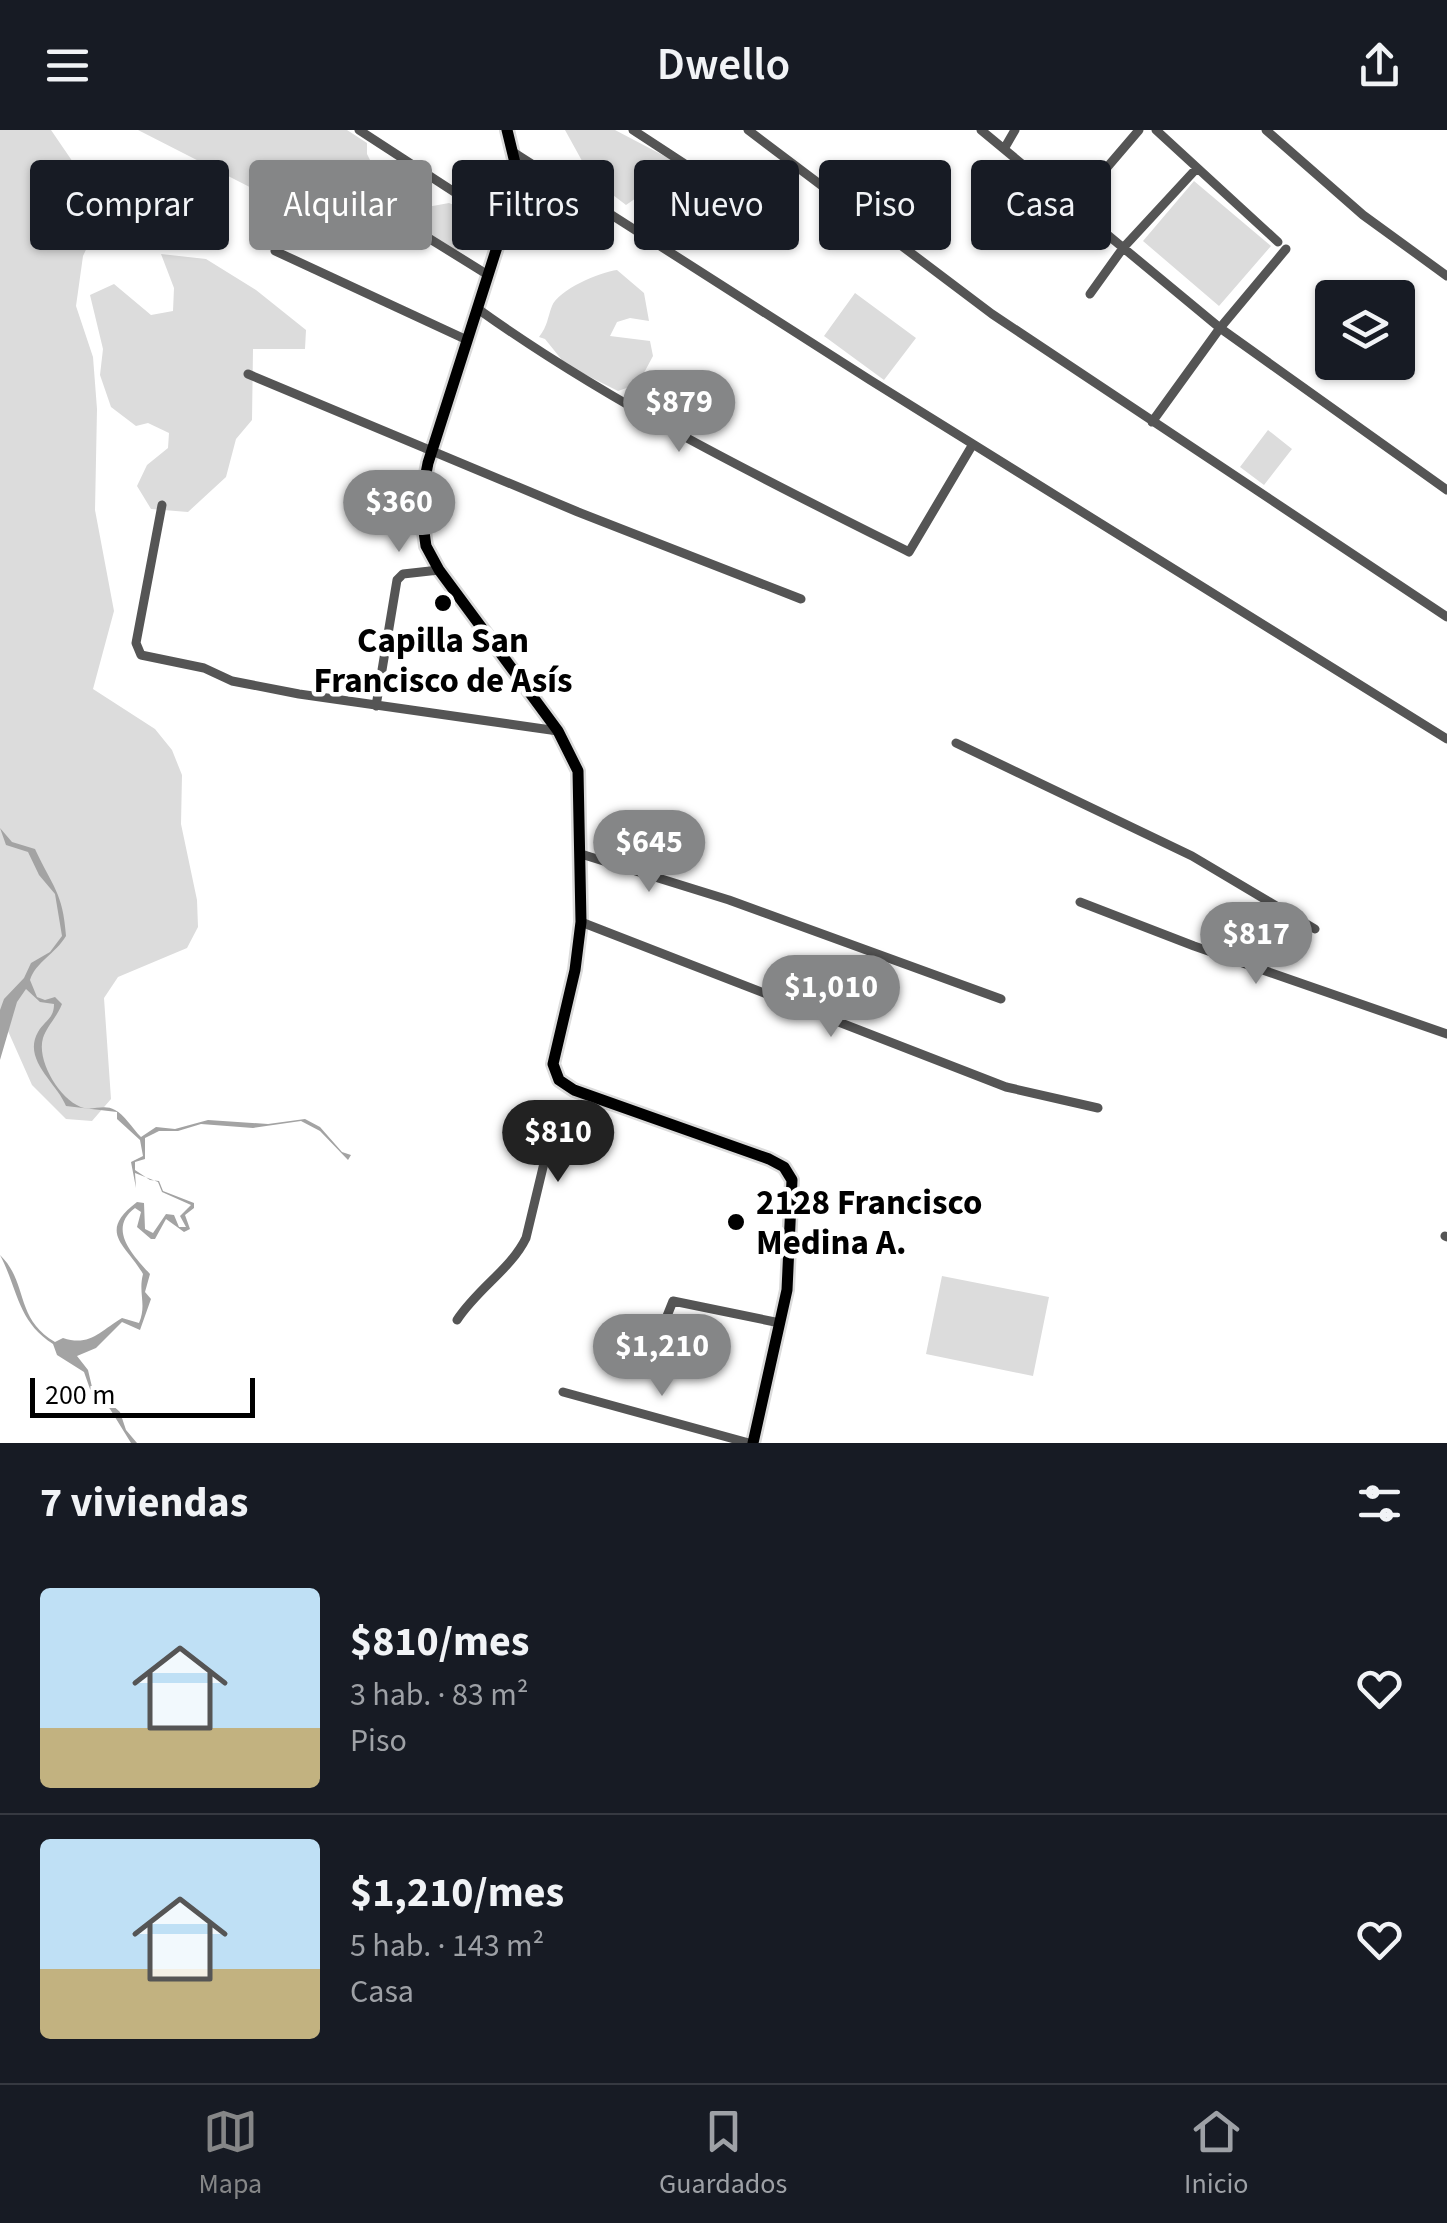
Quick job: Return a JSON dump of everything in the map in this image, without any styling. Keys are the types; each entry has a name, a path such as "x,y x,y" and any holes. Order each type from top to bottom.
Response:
{"main road":[{"path":"507,130 514,160"},
{"path":"496,250 432,450 423,488 426,546 439,570 558,731 578,770 581,922 575,970 553,1064 555,1074 564,1086 698,1131 784,1167 792,1180 787,1290 751,1443"}],"street":[{"path":"360,130 452,190"},
{"path":"633,130 678,160"},
{"path":"748,130 992,314 1447,617"},
{"path":"980,130 1018,160"},
{"path":"1004,149 1014,130"},
{"path":"1111,163 1139,130"},
{"path":"1152,422 1282,246 1156,130"},
{"path":"1266,130 1363,215 1447,276"},
{"path":"513,152 1447,739"},
{"path":"1090,294 1124,248 1196,168"},
{"path":"1111,237 1220,328 1447,490"},
{"path":"432,241 488,276"},
{"path":"276,251 467,340"},
{"path":"478,308 538,352 720,456 909,552 973,444"},
{"path":"248,374 801,599"},
{"path":"162,505 136,643 141,656 204,668 232,681 558,731"},
{"path":"376,706 397,580 403,574 439,570"},
{"path":"956,743 1192,856 1315,929"},
{"path":"580,854 728,900 1001,999"},
{"path":"1080,902 1447,1034"},
{"path":"581,922 1006,1087 1098,1108"},
{"path":"457,1320 518,1255 526,1238 564,1086"},
{"path":"634,1356 644,1328 662,1326 671,1302 780,1323"},
{"path":"563,1392 751,1443"}],"shaded area":[{"path":"0,130 51,130 72,160 30,160 30,250 86,250 76,306 93,357 97,409 95,510 114,611 93,689 155,729 172,750 182,775 181,824 197,900 198,927 187,948 118,977 104,998 111,1099 92,1121 66,1119 32,1085 0,1013"},
{"path":"138,130 347,130 367,143 370,160 249,160 249,187 229,177 229,160 197,160"},
{"path":"565,130 615,130 672,160 634,160 634,199 626,205 614,196 614,160 582,160"},
{"path":"1194,181 1271,246 1219,306 1143,241"},
{"path":"452,204 452,250 432,245 432,206"},
{"path":"161,254 206,259 256,290 306,330 305,349 253,349 252,420 236,439 226,477 188,512 151,509 137,486 147,465 168,448 169,433 148,423 136,426 111,407 100,375 103,349 90,295 114,284 151,315 173,311 174,288"},
{"path":"617,270 644,293 649,321 630,318 617,322 610,336 650,341 653,356 638,384 618,391 566,365 539,337 552,306 562,294 591,278"},
{"path":"855,293 916,338 884,380 824,336"},
{"path":"1268,430 1292,449 1264,485 1240,467"},
{"path":"0,828 12,842 35,849 62,909 66,936 30,980 37,997 55,997 62,1004 42,1047 47,1069 67,1098 84,1108 115,1110 125,1118 141,1137 156,1127 175,1129 208,1120 268,1124 305,1119 320,1127 342,1152 351,1155 348,1160 320,1131 301,1121 253,1128 201,1124 178,1131 159,1131 145,1138 145,1159 135,1162 135,1170 146,1177 135,1173 136,1188 131,1162 143,1156 140,1140 117,1119 117,1112 66,1106 37,1062 34,1042 54,1004 40,1002 26,989 17,1002 0,1060 0,1010 4,999 24,978 31,963 50,952 62,936 55,894 39,875 28,852 6,845"},
{"path":"154,1180 159,1181 163,1191 194,1203 185,1215 190,1229 184,1232 166,1219 155,1239 151,1239 137,1227 141,1212 135,1208 127,1216 123,1224 126,1242 150,1274 145,1292 151,1299 140,1330 122,1322 96,1348 77,1356 88,1370 92,1387 120,1412 126,1430 137,1443 131,1443 110,1409 90,1389 84,1372 57,1355 53,1344 25,1315 0,1255 15,1277 33,1322 55,1342 63,1338 88,1339 122,1318 139,1323 143,1274 119,1239 118,1222 137,1202 144,1203 145,1229 153,1233 166,1214 174,1215 179,1227 186,1227 180,1216 191,1205 162,1192"},
{"path":"942,1276 1049,1297 1033,1376 926,1354"}],"place":[{"name":"Capilla San Francisco de Asís","path":"443,603"},
{"name":"2128 Francisco Medina A.","path":"736,1222"}]}
